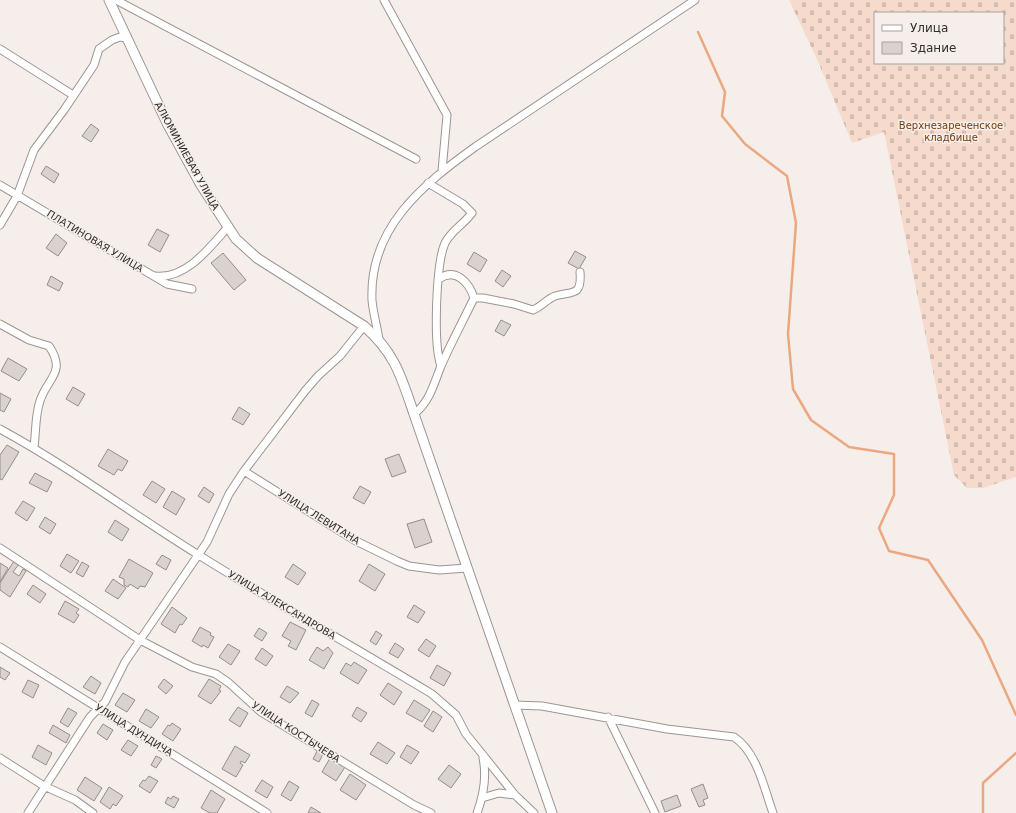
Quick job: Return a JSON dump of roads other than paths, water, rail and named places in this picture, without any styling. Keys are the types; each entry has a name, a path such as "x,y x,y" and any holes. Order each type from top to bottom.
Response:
{"street":[{"name":"АЛЮМИНИЕВАЯ УЛИЦА","path":"109,0 167,123 201,185 228,227 244,247 257,258 364,326 379,339"},
{"path":"116,0 416,159"},
{"path":"384,0 447,115 442,171"},
{"path":"552,813 400,373 393,359 379,339 372,301 373,273 380,252 401,211 442,171 695,0"},
{"path":"0,225 17,196 34,150 94,65 99,49 112,40 120,37 126,38"},
{"path":"0,49 73,95"},
{"path":"428,183 463,204 472,213 445,244 439,279 437,341 442,366"},
{"name":"ПЛАТИНОВАЯ УЛИЦА","path":"0,185 153,276 174,287 192,289"},
{"path":"153,276 164,277 176,274 213,244 228,227"},
{"path":"474,298 484,298 514,304 533,310 555,296 574,293 578,290 581,284 580,272"},
{"path":"439,279 449,274 457,276 465,281 474,298"},
{"path":"414,414 424,405 428,398 474,298"},
{"path":"0,324 29,340 49,346 55,355 57,364 55,376 44,391 39,402 34,448"},
{"path":"28,813 90,716 105,702 125,662 198,555 211,534 222,508 244,471 304,391 340,356 364,326"},
{"name":"УЛИЦА АЛЕКСАНДРОВА","path":"0,429 34,448 198,555 432,694 456,715 466,734 515,795 534,813"},
{"name":"УЛИЦА ЛЕВИТАНА","path":"244,471 354,540 397,562 409,566 439,570 467,568"},
{"name":"УЛИЦА КОСТЫЧЕВА","path":"0,548 140,640 192,667 216,674 229,683 260,712 414,805 431,813"},
{"name":"УЛИЦА ДУНДИЧА","path":"0,647 267,813"},
{"path":"514,705 542,706 667,729 734,738 743,743 749,752 773,813"},
{"path":"608,717 655,813"},
{"path":"477,813 482,798 486,773 483,755"},
{"path":"0,758 44,786 75,800 93,813"},
{"path":"482,798 498,793 515,795"}],"waterway":[{"path":"698,32 725,92 722,116 745,144 787,176 796,223 788,334 793,389 811,420 849,447 894,454 894,495 879,528 889,551 928,560 982,640 1016,715"},
{"path":"983,813 983,783 1016,753"}],"park label":[{"name":"Верхнезареченское кладбище","path":"951,130"}]}
